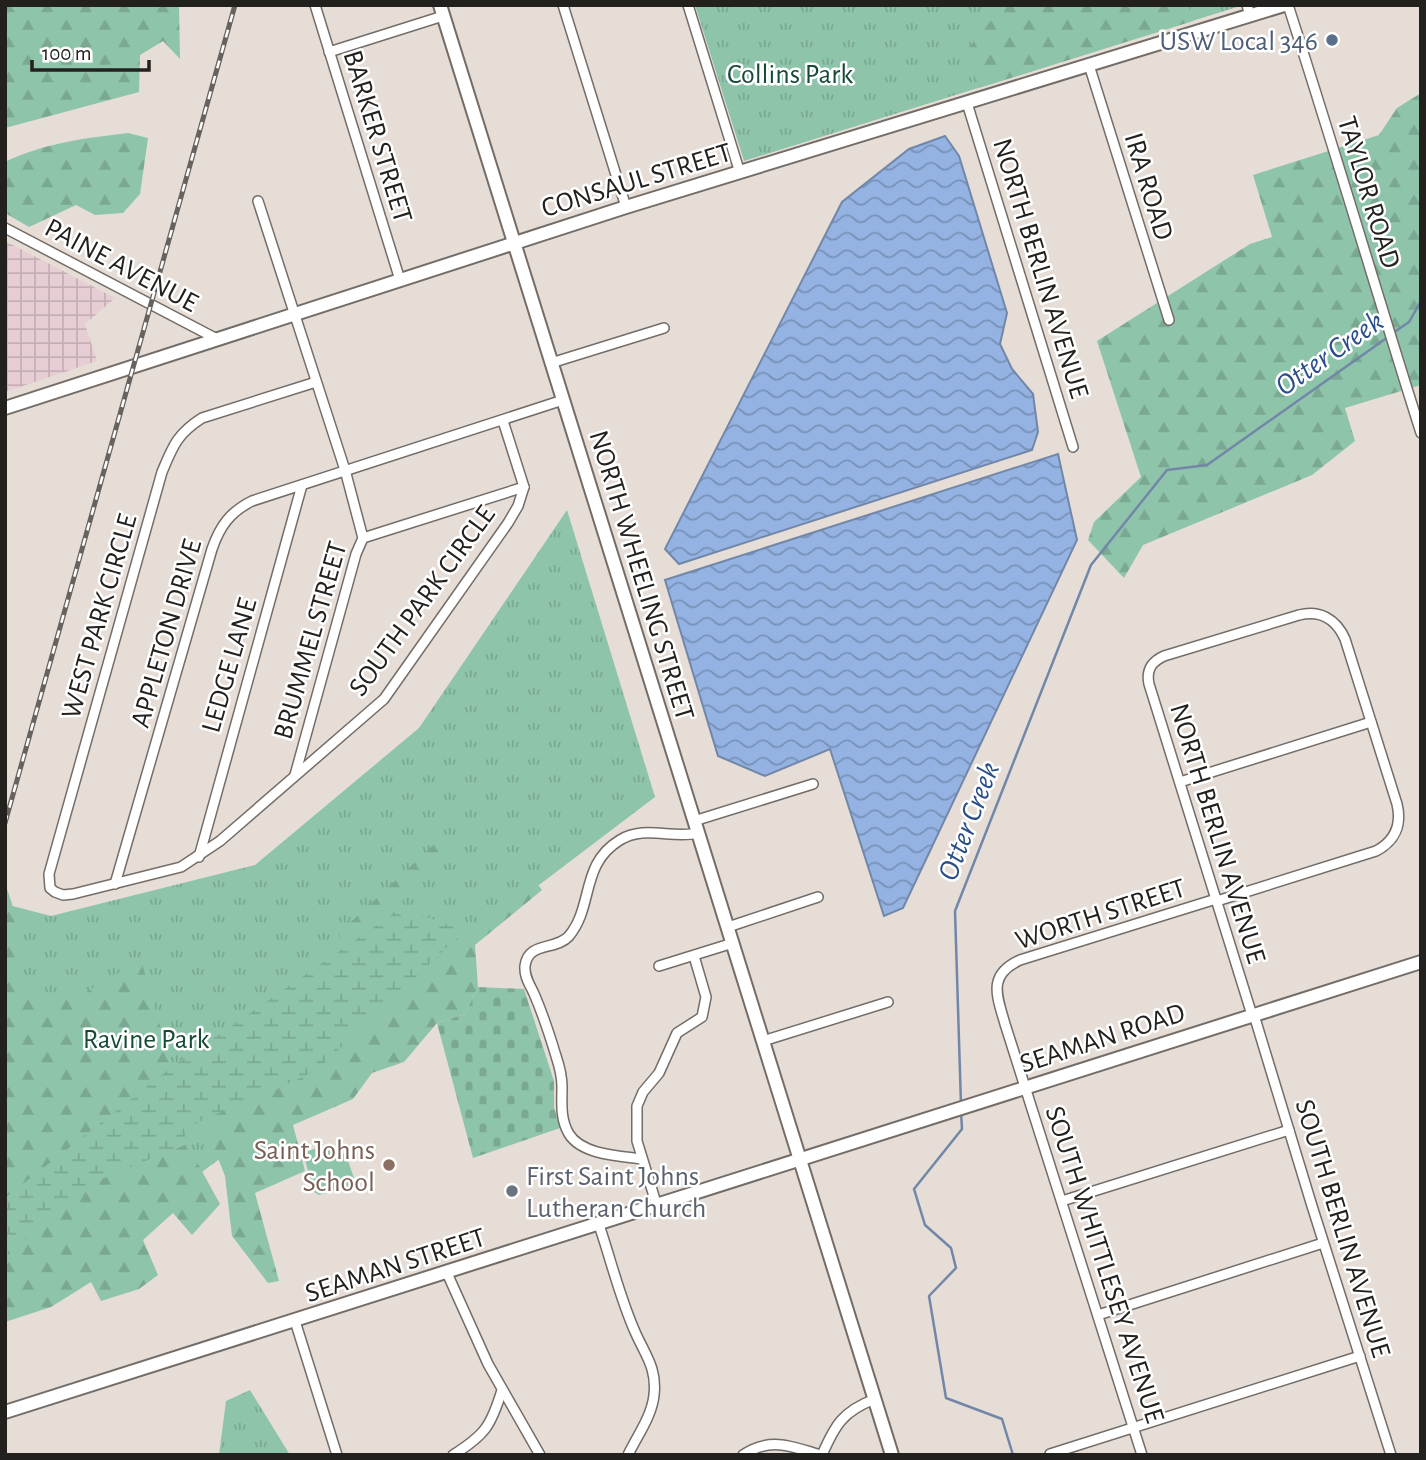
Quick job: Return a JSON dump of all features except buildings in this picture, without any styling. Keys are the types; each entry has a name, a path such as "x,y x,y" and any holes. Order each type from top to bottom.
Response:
{"street":[{"name":"BARKER STREET","path":"315,5 400,281"},
{"path":"563,5 626,207"},
{"path":"688,5 740,173"},
{"name":"CONSAUL STREET","path":"5,408 626,207 1089,65 1249,10 1286,5"},
{"name":"TAYLOR ROAD","path":"1286,5 1331,138 1354,222 1421,433"},
{"path":"330,52 441,11"},
{"name":"NORTH WHEELING STREET","path":"441,11 892,1455"},
{"name":"IRA ROAD","path":"1089,65 1169,320"},
{"name":"NORTH BERLIN AVENUE","path":"967,103 1073,447"},
{"name":"BRUMMEL STREET","path":"258,201 345,470 363,538 356,554 295,776"},
{"name":"PAINE AVENUE","path":"5,228 217,340"},
{"path":"551,363 664,328"},
{"name":"WEST PARK CIRCLE","path":"115,884 63,895 50,888 49,874 162,472 177,439 187,427 202,418 316,382"},
{"name":"APPLETON DRIVE","path":"115,884 212,549 221,526 232,514 252,501 563,400"},
{"name":"SOUTH PARK CIRCLE","path":"115,884 181,867 198,857 384,699 518,506 524,487 503,421"},
{"name":"LEDGE LANE","path":"198,857 302,485"},
{"path":"363,538 524,487"},
{"name":"NORTH BERLIN AVENUE","path":"1253,1015 1149,684 1148,671 1152,664 1164,656 1298,615 1314,613 1329,618 1339,627 1371,722"},
{"path":"1180,782 1371,722"},
{"name":"WORTH STREET","path":"1000,975 1009,965 1020,960 1371,852 1385,845 1399,823 1398,808 1371,722"},
{"path":"642,1159 602,1153 578,1143 569,1134 561,1106 562,1086 557,1059 526,975 525,964 530,954 538,947 556,945 569,935 581,912 593,869 605,852 620,840 633,834 649,832 682,835 696,827 813,784"},
{"path":"728,927 818,897"},
{"path":"659,966 733,943"},
{"path":"657,1206 637,1141 637,1106 643,1092 659,1073 677,1033 702,1017 706,997 694,956"},
{"name":"SEAMAN ROAD","path":"799,1160 1421,962"},
{"name":"SOUTH WHITTLESEY AVENUE","path":"1000,975 996,989 999,1001 1142,1455"},
{"path":"763,1041 888,1002"},
{"name":"SOUTH BERLIN AVENUE","path":"1253,1015 1391,1455"},
{"path":"1062,1201 1289,1130"},
{"name":"SEAMAN STREET","path":"5,1412 799,1160"},
{"path":"600,1225 636,1334 647,1353 654,1376 654,1397 650,1414 628,1455"},
{"path":"1098,1315 1323,1243"},
{"path":"447,1273 502,1390 540,1455"},
{"path":"295,1321 337,1455"},
{"path":"1050,1454 1360,1356"},
{"path":"453,1455 479,1438 487,1428 502,1390"},
{"path":"743,1455 762,1445 777,1443 821,1455 836,1425 857,1406 875,1399"}],"shaded area":[{"path":"5,241 115,298 85,324 97,361 5,392"}],"green space":[{"path":"5,5 179,5 180,59 163,41 140,55 139,92 5,128"},
{"name":"Collins Park","path":"695,5 1236,5 1237,7 744,161"},
{"path":"1004,5 1188,5 1193,21 979,88 965,52"},
{"path":"1421,93 1421,385 1345,408 1355,441 1312,475 1143,545 1124,578 1088,540 1094,522 1141,477 1097,341 1250,244 1272,237 1253,175 1379,135 1397,108"},
{"path":"128,133 148,138 140,194 123,213 95,215 76,205 29,227 5,213 5,162 50,146"},
{"name":"Ravine Park","path":"567,510 655,797 481,929 294,1104 30,1299 5,1311 5,904 51,916 255,865 419,728"},
{"path":"441,838 453,858 403,895 402,908 347,947 338,934"},
{"path":"532,877 542,890 475,945 478,987 465,1014 437,1023 404,1062 372,1073 353,1099 293,1125 305,1171 255,1193 279,1281 268,1283 232,1236 225,1176 210,1138 210,1116 249,1102 317,1070 464,931"},
{"path":"5,884 17,926 19,993 74,999 141,960 172,1067 5,1198"},
{"path":"402,908 464,931 317,1070 184,1129 187,1144 89,1184 10,1254 5,1255 5,1198 172,1067"},
{"path":"478,987 524,989 554,1081 554,1107 560,1128 473,1158 437,1023 465,1014"},
{"path":"187,1144 220,1204 192,1235 173,1213 143,1240 158,1275 139,1289 101,1301 91,1282 51,1307 5,1322 5,1255 10,1254 89,1184"},
{"path":"325,1145 346,1155 356,1184 319,1195 314,1192 303,1153"},
{"path":"250,1390 290,1455 219,1455 226,1401"}],"water":[{"path":"945,136 959,156 1007,313 1000,344 1012,369 1033,394 1038,432 1032,450 679,564 665,549 842,202 909,149"},
{"path":"1058,454 1077,540 903,908 884,916 830,749 765,776 718,756 665,580"}],"waterway":[{"name":"Otter Creek","path":"1393,333 1409,322 1421,301"},
{"name":"Otter Creek","path":"961,1105 955,911 1091,565 1167,470 1207,465 1388,337"},
{"name":"Otter Creek","path":"961,1112 962,1129 914,1189 925,1225 951,1248 956,1268 929,1296 946,1398 1002,1419 1013,1455"}],"railway":[{"path":"5,823 235,5"}],"place":[{"name":"USW Local 346","path":"1332,40"},
{"name":"Saint Johns School","path":"389,1165"},
{"name":"First Saint Johns Lutheran Church","path":"512,1191"}]}
